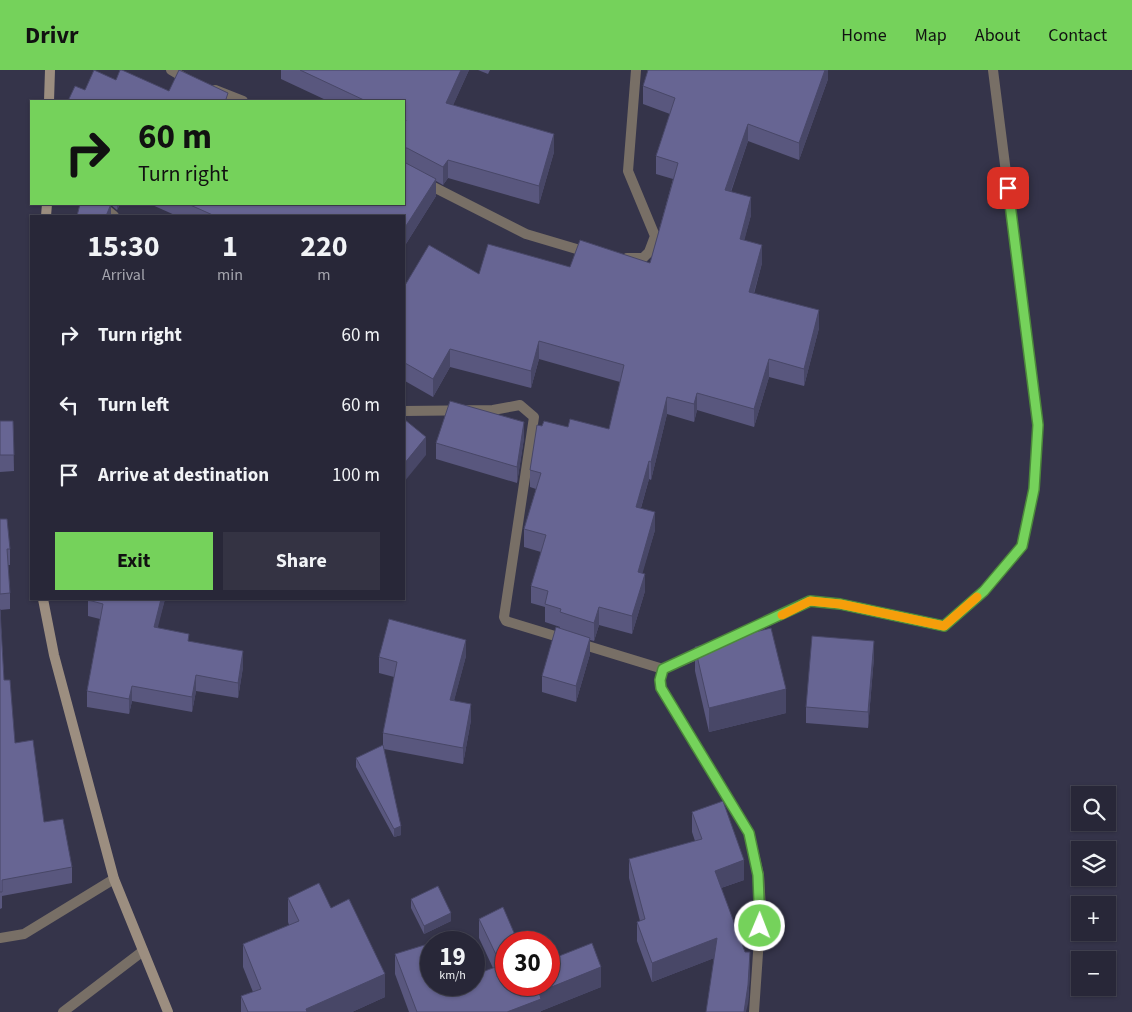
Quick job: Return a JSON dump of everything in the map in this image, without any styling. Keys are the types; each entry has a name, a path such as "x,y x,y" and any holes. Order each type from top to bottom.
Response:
{"street":[{"path":"49,100 50,70"},
{"path":"172,70 184,78 240,100"},
{"path":"615,258 643,258 649,252 655,236 628,170 636,70"},
{"path":"405,411 493,410 520,405 531,412 534,417 504,617 506,621 663,669 810,601 840,604 944,626 984,591 1022,546 1034,489 1038,425 992,70"},
{"path":"405,173 526,234 598,255"},
{"path":"101,205 113,215"},
{"path":"43,600 54,655 114,879 168,1012"},
{"path":"663,669 660,680 661,688 749,833 758,875 761,909 754,1012"},
{"path":"0,938 24,934 114,879"},
{"path":"63,1012 143,951"}],"building":[{"path":"94,70 116,80 120,70 122,70 169,91 179,70 228,93 226,99 228,100 68,100 75,86 85,90"},
{"path":"300,70 461,70 446,103 554,134 539,186 448,160 443,167 405,148 405,100 364,100"},
{"path":"648,70 825,70 799,143 748,124 725,190 751,197 740,239 762,245 749,292 819,310 804,369 769,359 754,409 697,393 694,404 667,397 651,462 649,461 636,507 655,512 638,572 645,574 632,616 599,607 594,623 560,612 561,609 545,604 548,591 531,586 546,535 524,529 541,473 530,470 537,425 542,426 544,421 568,427 570,419 609,429 624,365 539,341 531,371 450,349 433,379 405,363 405,285 429,245 479,274 488,244 570,267 580,240 650,263 678,163 656,156 675,98 643,86"},
{"path":"405,163 436,179 405,227 405,215 213,215 190,205 405,205"},
{"path":"80,205 111,205 106,215 77,215"},
{"path":"450,401 524,422 517,467 436,443"},
{"path":"405,420 426,437 405,463"},
{"path":"0,421 13,421 14,455 0,455"},
{"path":"0,519 7,519 10,549 7,549 10,593 0,594"},
{"path":"88,600 161,600 154,627 189,634 188,641 243,651 238,683 196,675 192,697 132,686 129,699 87,691 103,604"},
{"path":"0,609 4,680 10,680 15,743 33,740 44,822 63,819 72,867 2,880 2,892 0,892"},
{"path":"389,619 466,640 450,700 471,704 463,748 383,733 397,662 379,657"},
{"path":"556,627 590,638 576,686 542,676"},
{"path":"771,628 786,689 709,708 695,647"},
{"path":"812,636 874,641 868,712 806,707"},
{"path":"383,745 401,826 394,829 356,758"},
{"path":"723,801 744,860 715,871 745,952 750,952 744,1012 706,1012 717,938 652,963 637,922 645,919 629,859 702,839 692,812"},
{"path":"319,883 331,908 349,899 385,974 306,1009 307,1012 248,1012 241,996 261,989 243,944 299,921 288,898"},
{"path":"438,886 451,913 424,926 411,899"},
{"path":"503,907 513,931 495,931 495,952 485,931 479,919"},
{"path":"592,943 601,967 560,984 560,956"},
{"path":"420,946 420,996 485,996 485,971 495,967 495,996 540,996 541,999 507,1012 417,1012 395,954"}],"slow traffic":[{"path":"782,615 810,601 840,604 944,626 977,597"}],"route":[{"path":"760,926 761,909 758,875 749,833 661,688 660,680 663,669 810,601 840,604 944,626 984,591 1022,546 1034,489 1038,425 1008,188"}]}
